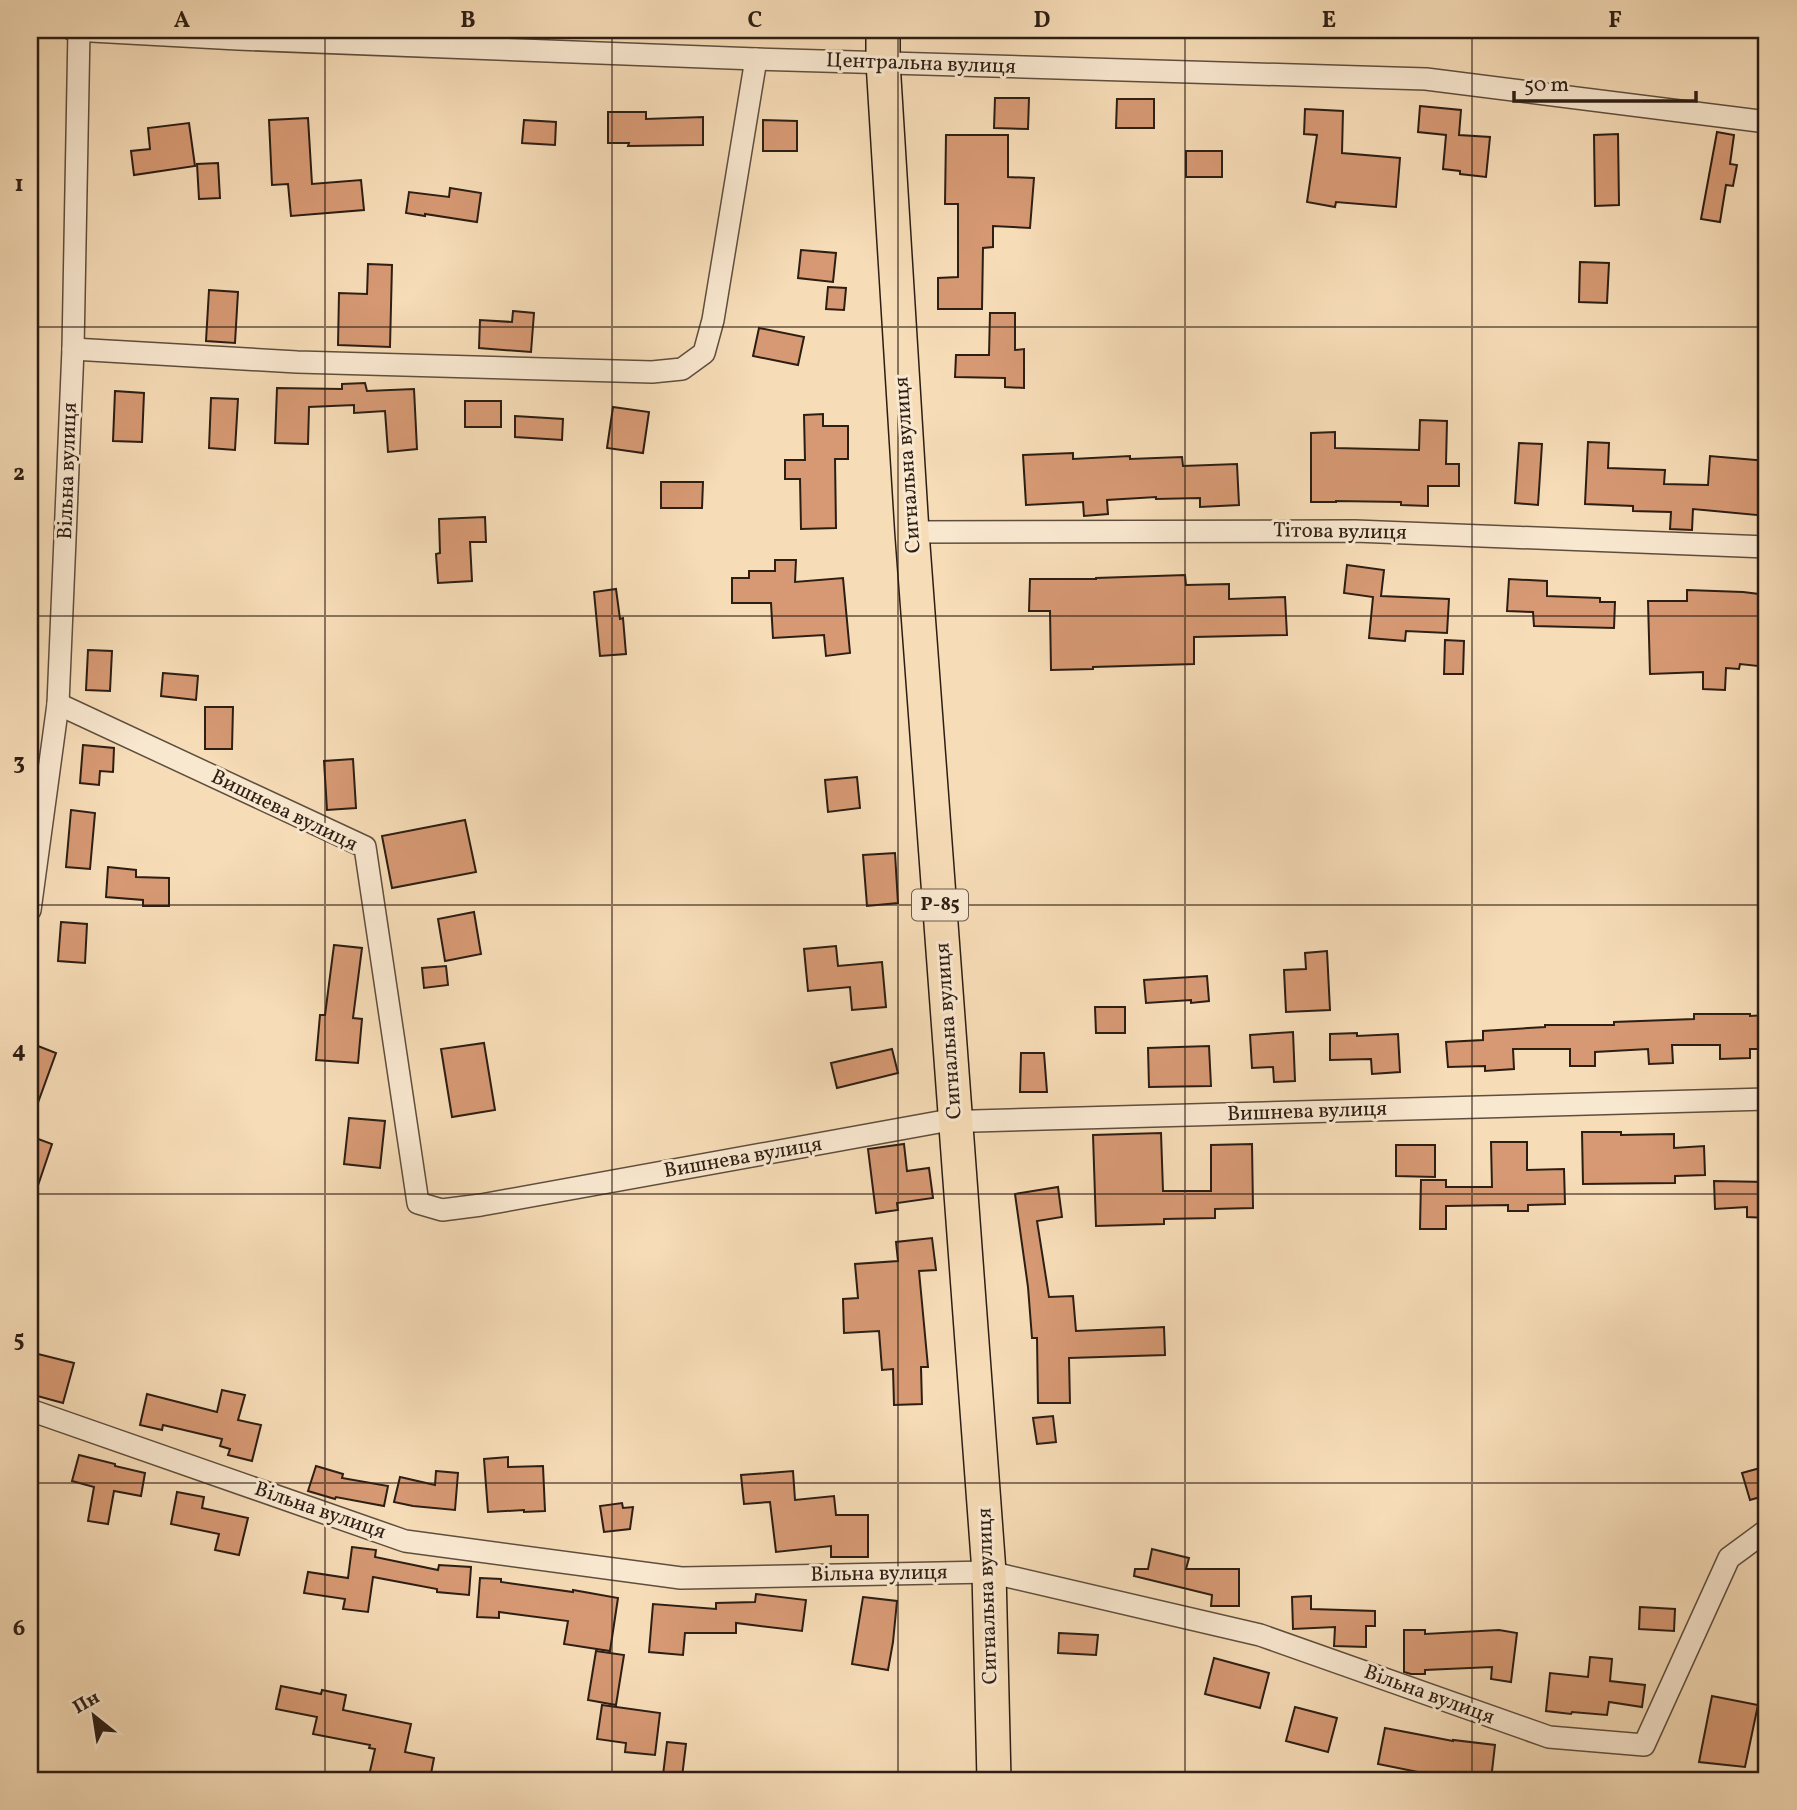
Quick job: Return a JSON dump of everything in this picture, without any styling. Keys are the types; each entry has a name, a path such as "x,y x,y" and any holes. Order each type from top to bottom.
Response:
{"main road":[{"name":"Сигнальна вулиця","path":"883,30 912,532 989,1572 992,1776"}],"street":[{"name":"Центральна вулиця","path":"76,30 239,34 756,59 1426,79 1767,122"},
{"name":"Вільна вулиця","path":"30,910 58,704 73,349 76,30"},
{"path":"73,349 297,362 652,372 682,369 704,353 713,320 756,59"},
{"name":"Тітова вулиця","path":"912,532 1355,531 1767,547"},
{"name":"Вишнева вулиця","path":"58,704 365,847 418,1203 442,1210 939,1122 1767,1099"},
{"name":"Вільна вулиця","path":"30,1410 405,1541 681,1578 989,1572 1260,1635 1549,1737 1644,1745 1729,1559 1767,1530"}],"building":[{"path":"995,98 1029,98 1028,129 994,128"},
{"path":"1117,99 1154,99 1154,128 1116,128"},
{"path":"1420,106 1461,110 1459,135 1490,137 1486,177 1443,169 1446,135 1418,132"},
{"path":"1305,109 1343,111 1342,153 1400,158 1396,207 1336,202 1335,207 1307,202 1317,135 1304,134"},
{"path":"608,112 646,112 646,119 703,117 703,145 628,146 629,143 608,143"},
{"path":"308,118 312,184 361,180 364,210 291,216 288,184 272,185 269,120"},
{"path":"524,120 556,122 555,145 522,143"},
{"path":"763,120 797,121 797,151 763,151"},
{"path":"189,123 195,166 134,175 131,151 150,149 148,128"},
{"path":"1717,132 1734,135 1730,164 1737,165 1733,186 1726,185 1720,222 1701,219"},
{"path":"1618,134 1619,205 1595,206 1594,135"},
{"path":"946,135 1008,135 1008,177 1034,178 1030,228 993,226 993,247 983,248 982,309 938,309 938,278 958,277 958,204 945,204"},
{"path":"1186,151 1222,151 1222,177 1186,177"},
{"path":"218,163 220,198 199,199 197,164"},
{"path":"450,188 481,193 477,222 406,213 409,192 449,197"},
{"path":"801,250 836,253 833,282 798,278"},
{"path":"1580,262 1609,263 1607,303 1579,302"},
{"path":"368,264 392,265 390,347 338,345 339,293 367,294"},
{"path":"828,287 846,288 844,310 826,309"},
{"path":"209,290 238,292 235,343 206,341"},
{"path":"513,311 534,313 531,352 479,348 480,320 512,322"},
{"path":"990,313 1015,313 1015,350 1024,349 1024,388 1005,387 1005,378 955,377 956,355 989,355"},
{"path":"759,328 804,337 798,365 753,356"},
{"path":"365,383 367,391 414,389 417,449 388,452 385,411 354,413 354,405 309,407 308,444 275,443 277,388 342,389 342,384"},
{"path":"115,391 144,393 142,442 113,441"},
{"path":"211,398 238,399 235,450 209,448"},
{"path":"465,401 501,401 501,427 465,427"},
{"path":"613,407 649,412 643,453 607,448"},
{"path":"823,414 823,426 848,426 848,459 835,459 836,528 801,529 800,479 785,479 785,460 805,460 804,415"},
{"path":"515,416 563,419 562,440 515,437"},
{"path":"1420,420 1447,421 1446,464 1459,464 1459,486 1428,486 1428,506 1401,505 1401,502 1311,502 1311,433 1335,432 1335,448 1419,450"},
{"path":"1588,442 1609,443 1608,468 1665,470 1664,484 1708,485 1710,456 1767,461 1767,516 1693,509 1692,530 1670,529 1671,512 1633,511 1633,506 1585,504"},
{"path":"1519,443 1542,444 1538,505 1515,503"},
{"path":"1073,453 1073,459 1182,457 1183,466 1237,464 1239,505 1200,507 1200,498 1107,500 1108,514 1084,516 1083,502 1026,505 1023,455"},
{"path":"661,482 703,482 702,508 661,508"},
{"path":"485,517 486,542 470,542 472,581 438,583 436,554 440,553 439,519"},
{"path":"775,560 796,560 795,582 843,578 850,653 826,656 824,635 773,638 771,603 732,603 732,578 749,578 749,571 775,571"},
{"path":"1347,565 1384,570 1381,596 1449,599 1447,633 1406,631 1405,641 1369,638 1373,597 1344,593"},
{"path":"1185,575 1186,585 1229,584 1229,599 1285,597 1287,635 1194,637 1194,664 1051,670 1050,611 1029,611 1030,579"},
{"path":"1509,579 1547,581 1547,596 1600,598 1600,602 1615,602 1614,628 1534,626 1533,612 1507,611"},
{"path":"616,589 620,619 623,618 626,654 600,656 594,592"},
{"path":"1687,590 1767,595 1767,667 1740,664 1739,669 1726,668 1725,690 1703,689 1703,672 1650,674 1648,601 1687,601"},
{"path":"1445,640 1464,641 1463,674 1444,674"},
{"path":"88,650 112,651 110,691 86,690"},
{"path":"163,673 198,676 196,700 161,696"},
{"path":"205,707 233,707 232,749 205,749"},
{"path":"83,745 114,748 113,772 100,771 99,785 80,783"},
{"path":"353,759 356,808 327,810 324,761"},
{"path":"857,777 860,808 828,812 825,780"},
{"path":"71,810 95,813 90,869 66,867"},
{"path":"465,820 476,872 392,888 382,836"},
{"path":"895,853 898,903 867,906 863,855"},
{"path":"108,867 136,870 136,877 169,878 169,906 143,906 143,900 106,897"},
{"path":"474,912 481,954 445,961 438,919"},
{"path":"61,922 87,924 85,963 58,961"},
{"path":"334,945 362,948 353,1018 362,1019 358,1063 316,1060 320,1015 325,1015"},
{"path":"836,946 838,966 882,962 886,1007 852,1010 850,987 808,991 804,949"},
{"path":"1327,951 1330,1010 1286,1012 1284,970 1306,969 1305,953"},
{"path":"446,966 448,985 424,988 422,968"},
{"path":"1207,976 1209,1001 1146,1003 1144,980"},
{"path":"1095,1007 1125,1007 1125,1033 1096,1033"},
{"path":"1694,1014 1767,1015 1767,1049 1750,1049 1750,1058 1720,1059 1720,1045 1672,1045 1673,1063 1649,1064 1648,1049 1595,1052 1595,1066 1570,1066 1570,1049 1513,1049 1514,1069 1485,1071 1485,1066 1448,1067 1446,1042 1483,1040 1483,1031 1545,1025 1614,1025 1614,1022 1694,1019"},
{"path":"1293,1032 1295,1081 1274,1082 1273,1067 1252,1068 1250,1035"},
{"path":"1357,1033 1357,1036 1398,1034 1400,1072 1372,1074 1371,1059 1330,1060 1330,1034"},
{"path":"484,1043 495,1110 452,1117 441,1049"},
{"path":"38,1046 56,1053 30,1119 30,1070"},
{"path":"1209,1046 1211,1086 1149,1087 1148,1048"},
{"path":"892,1049 898,1073 837,1088 831,1063"},
{"path":"1021,1053 1044,1053 1047,1092 1020,1092"},
{"path":"349,1118 385,1121 380,1168 344,1164"},
{"path":"1582,1132 1621,1132 1621,1135 1674,1134 1674,1148 1704,1146 1705,1175 1675,1176 1675,1183 1583,1184"},
{"path":"1161,1133 1163,1191 1211,1191 1211,1145 1252,1144 1253,1208 1215,1209 1215,1218 1164,1219 1164,1224 1096,1226 1093,1135"},
{"path":"30,1136 52,1144 33,1200 30,1200"},
{"path":"1491,1142 1527,1142 1527,1170 1564,1169 1565,1204 1528,1205 1528,1211 1508,1211 1508,1205 1446,1206 1446,1229 1420,1229 1421,1180 1446,1180 1446,1187 1492,1187"},
{"path":"904,1144 907,1171 929,1168 933,1198 897,1203 898,1210 876,1213 868,1149"},
{"path":"1396,1145 1435,1145 1435,1177 1396,1176"},
{"path":"1714,1181 1767,1182 1767,1218 1747,1217 1747,1207 1715,1209"},
{"path":"1058,1187 1062,1217 1037,1221 1049,1297 1073,1296 1076,1331 1164,1327 1165,1355 1069,1358 1070,1403 1038,1403 1037,1338 1032,1338 1015,1194"},
{"path":"932,1238 936,1270 919,1271 928,1367 921,1367 922,1404 894,1405 893,1369 882,1370 879,1331 844,1333 843,1299 858,1298 855,1264 898,1261 896,1242"},
{"path":"30,1352 74,1363 63,1403 30,1394"},
{"path":"222,1390 245,1395 238,1420 261,1425 252,1461 228,1455 230,1449 220,1446 222,1439 163,1425 162,1430 140,1425 147,1394 217,1412"},
{"path":"1053,1416 1056,1442 1037,1444 1033,1418"},
{"path":"79,1455 145,1473 141,1496 114,1491 108,1524 88,1521 94,1487 72,1481"},
{"path":"508,1457 508,1467 543,1466 545,1511 488,1512 484,1459"},
{"path":"316,1466 343,1474 342,1478 388,1486 384,1506 336,1497 335,1499 308,1491"},
{"path":"1760,1468 1767,1495 1750,1500 1742,1473"},
{"path":"436,1471 458,1473 455,1510 394,1502 400,1477 435,1485"},
{"path":"793,1471 795,1500 834,1496 836,1515 868,1515 868,1557 831,1557 831,1546 776,1552 770,1502 744,1504 741,1475"},
{"path":"177,1492 204,1497 202,1508 248,1518 239,1555 215,1550 219,1534 171,1524"},
{"path":"622,1503 623,1508 633,1507 630,1529 604,1532 600,1506"},
{"path":"352,1547 376,1550 375,1557 438,1570 439,1565 471,1567 469,1595 437,1592 437,1589 373,1577 368,1612 343,1609 345,1599 304,1593 308,1572 348,1578"},
{"path":"1152,1549 1189,1558 1186,1569 1239,1569 1239,1606 1211,1606 1212,1595 1134,1576 1135,1569 1148,1569"},
{"path":"480,1578 618,1598 610,1651 564,1644 568,1621 499,1612 499,1618 477,1617"},
{"path":"756,1594 806,1600 802,1631 736,1623 736,1633 685,1633 683,1655 649,1652 653,1604 716,1609 716,1603 755,1602"},
{"path":"1311,1596 1311,1609 1375,1611 1375,1626 1366,1626 1366,1647 1334,1646 1335,1627 1293,1629 1292,1597"},
{"path":"863,1597 897,1601 888,1670 852,1664"},
{"path":"1640,1607 1675,1609 1674,1631 1639,1629"},
{"path":"1404,1630 1425,1630 1425,1634 1499,1630 1517,1633 1511,1682 1491,1679 1492,1667 1425,1670 1425,1674 1404,1672"},
{"path":"1059,1633 1098,1635 1096,1655 1058,1653"},
{"path":"596,1651 624,1655 616,1705 588,1700"},
{"path":"1590,1657 1612,1659 1610,1681 1645,1685 1642,1707 1609,1702 1607,1715 1546,1711 1550,1673 1588,1677"},
{"path":"1214,1658 1269,1673 1260,1708 1205,1694"},
{"path":"281,1686 321,1694 322,1690 346,1695 343,1710 411,1724 405,1752 434,1758 430,1779 403,1773 402,1780 368,1780 375,1749 369,1748 370,1745 313,1734 317,1717 276,1709"},
{"path":"1712,1696 1758,1705 1745,1767 1699,1762"},
{"path":"602,1705 660,1713 655,1755 625,1752 626,1743 597,1739"},
{"path":"1295,1707 1337,1718 1328,1752 1286,1741"},
{"path":"1385,1728 1453,1741 1495,1745 1491,1780 1447,1780 1448,1778 1378,1764"},
{"path":"667,1742 686,1744 682,1777 663,1775"}]}
